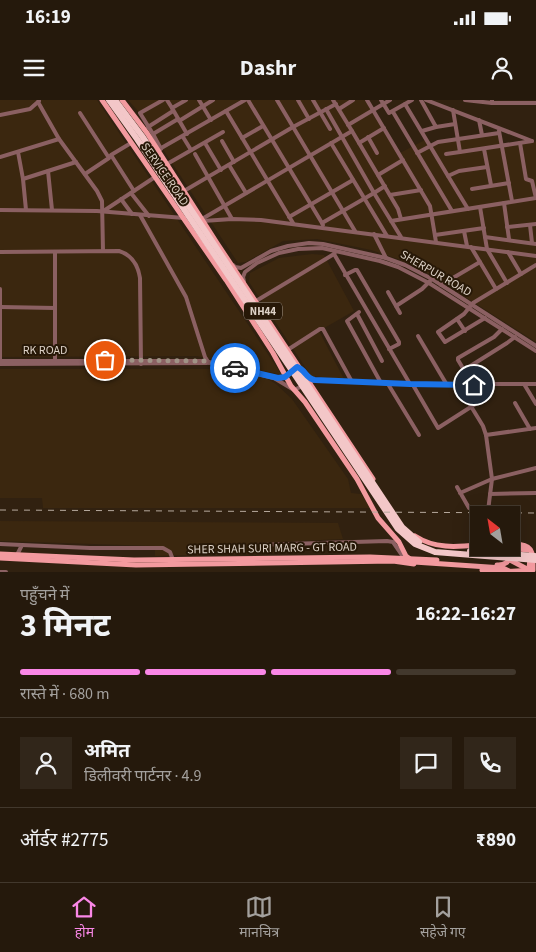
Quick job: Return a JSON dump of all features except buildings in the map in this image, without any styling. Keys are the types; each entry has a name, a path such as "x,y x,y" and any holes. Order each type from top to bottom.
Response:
{"highway":[{"name":"NH44","path":"109,100 148,151"},
{"name":"NH44","path":"115,100 289,362 310,384 366,481 387,507 398,529 410,540 428,550 444,553 508,557 536,556"},
{"name":"NH44","path":"394,519 412,537 431,545 452,550 536,560"}],"main road":[{"name":"SERVICE ROAD","path":"102,100 212,260 289,362"},
{"name":"SERVICE ROAD","path":"122,100 160,149 167,164 232,265"},
{"name":"NH44","path":"232,265 288,349 289,362 286,376 294,390"},
{"name":"NH44","path":"289,362 302,370 310,384"},
{"path":"294,390 366,481 378,518 399,542 409,560 502,571"},
{"path":"366,481 376,482 406,528 414,535 431,545 445,547 470,546"},
{"path":"520,544 534,550 530,553 533,570"},
{"name":"SHER SHAH SURI MARG - GT ROAD","path":"0,554 134,566 173,560 404,558 502,566 508,557 518,549 534,550"},
{"path":"508,557 533,570"},
{"name":"SHER SHAH SURI MARG - GT ROAD","path":"0,558 134,566 393,562 502,571 533,570"}],"street":[{"path":"160,149 140,113 163,100"},
{"path":"167,100 187,134"},
{"path":"148,127 186,100"},
{"path":"199,100 211,120"},
{"path":"153,134 213,100"},
{"path":"143,159 247,100 323,225"},
{"path":"277,100 355,231"},
{"path":"298,100 309,118"},
{"path":"313,100 330,129"},
{"path":"339,109 353,100"},
{"path":"367,100 430,206 433,214 436,242"},
{"path":"348,125 373,110 382,102 390,100"},
{"path":"382,102 388,113 412,100"},
{"path":"421,100 436,127"},
{"path":"426,100 532,140 446,154"},
{"path":"465,100 536,103"},
{"path":"0,115 30,109 39,101 59,139 97,191 102,201 103,252"},
{"path":"184,191 326,109 334,102 385,186 399,211 401,219"},
{"path":"405,104 468,209"},
{"path":"326,109 401,237"},
{"path":"453,110 460,152"},
{"path":"226,111 293,223"},
{"path":"392,112 452,212"},
{"path":"80,113 108,156 108,158 85,174"},
{"path":"480,120 482,135"},
{"path":"422,131 455,124"},
{"path":"242,138 263,126"},
{"path":"498,127 512,202"},
{"path":"358,143 384,128"},
{"path":"202,220 352,131"},
{"path":"167,164 223,132"},
{"path":"418,154 430,145 438,142 499,133"},
{"path":"183,137 191,150"},
{"path":"368,137 377,153"},
{"path":"0,157 59,139"},
{"path":"222,141 234,162"},
{"path":"131,143 111,155 149,216"},
{"path":"205,143 221,170"},
{"path":"331,143 387,236"},
{"path":"391,221 536,198 532,181 526,179 520,143"},
{"path":"484,149 490,185"},
{"path":"18,152 26,210"},
{"path":"195,154 232,219"},
{"path":"378,175 403,160"},
{"path":"23,178 76,162"},
{"path":"229,165 246,193"},
{"path":"448,176 458,171 487,167"},
{"path":"48,171 52,210"},
{"path":"102,212 155,177"},
{"path":"289,217 353,180"},
{"path":"472,189 509,183"},
{"path":"323,225 385,186"},
{"path":"390,195 421,190"},
{"path":"121,199 132,214"},
{"path":"504,203 509,239"},
{"path":"480,208 487,249 507,283"},
{"path":"0,210 102,212 184,218"},
{"path":"140,215 186,297 205,357 210,363"},
{"path":"202,220 261,220 323,225 387,236 536,256"},
{"path":"507,227 536,224"},
{"path":"485,237 534,243 530,225"},
{"path":"435,235 484,228"},
{"path":"464,231 469,247 496,289"},
{"path":"455,232 456,245"},
{"path":"374,234 383,258"},
{"name":"SHERPUR ROAD","path":"260,259 280,248 314,243 335,251 383,258 405,265 536,346"},
{"path":"256,301 335,251 345,275 438,428 488,396"},
{"path":"0,252 124,253 134,261 140,278 141,362"},
{"path":"55,252 55,360"},
{"path":"508,252 521,274"},
{"path":"232,265 235,268 241,268 260,259"},
{"path":"245,284 243,277 245,272 260,259"},
{"path":"443,288 480,262"},
{"path":"485,318 446,342 438,333 439,330 457,318 470,306 521,274 536,267"},
{"path":"345,275 357,270 400,342 390,350"},
{"path":"396,306 422,289 430,281"},
{"path":"0,289 0,362"},
{"path":"388,292 400,313"},
{"name":"SHERPUR ROAD","path":"470,306 536,351"},
{"path":"1,307 55,308"},
{"path":"381,383 347,321 358,313 382,361"},
{"path":"457,318 465,330"},
{"path":"474,385 458,358 494,337 502,328"},
{"path":"288,349 320,329 323,330 352,382"},
{"path":"418,336 447,385"},
{"path":"464,370 515,336"},
{"name":"RK ROAD","path":"0,362 55,360 141,362"},
{"name":"RK ROAD","path":"0,362 204,361 274,378"},
{"path":"274,378 286,376 295,368 302,370"},
{"path":"274,378 294,390 310,384 352,382 447,385 536,384"},
{"path":"388,384 419,435"},
{"path":"524,384 536,404"},
{"path":"457,487 469,508 488,510 492,479 486,434 458,385"},
{"path":"515,403 530,429"},
{"path":"486,434 536,428"},
{"path":"460,493 492,479 536,468"},
{"path":"490,494 536,494"},
{"path":"254,545 387,541 392,542 404,558"},
{"path":"0,544 90,548 163,548 170,552 173,560"},
{"path":"16,555 22,545"},
{"path":"32,546 36,556"},
{"path":"0,572 6,572"}],"shaded area":[{"path":"0,100 97,100 282,375 197,356 0,357"},
{"path":"128,100 365,100 398,154 425,140 430,147 440,142 498,134 501,147 535,142 536,140 536,342 426,272 401,260 371,250 317,239 283,241 246,262 238,263 137,110"},
{"path":"312,254 324,255 354,311 319,331 344,379 311,376 249,282 250,273 279,258"},
{"path":"222,367 266,378 276,384 292,399 348,479 351,493 361,494 371,508 43,508 42,498 0,498 0,369 215,369"},
{"path":"0,521 338,523 343,539 277,542 279,553 155,556 155,546 0,541"}],"railway":[{"path":"0,510 536,513"}],"way so far":[{"path":"105,360 204,361 235,368"}],"route":[{"path":"235,368 274,378 285,377 297,367 301,368 307,377 313,380 474,385"}]}
